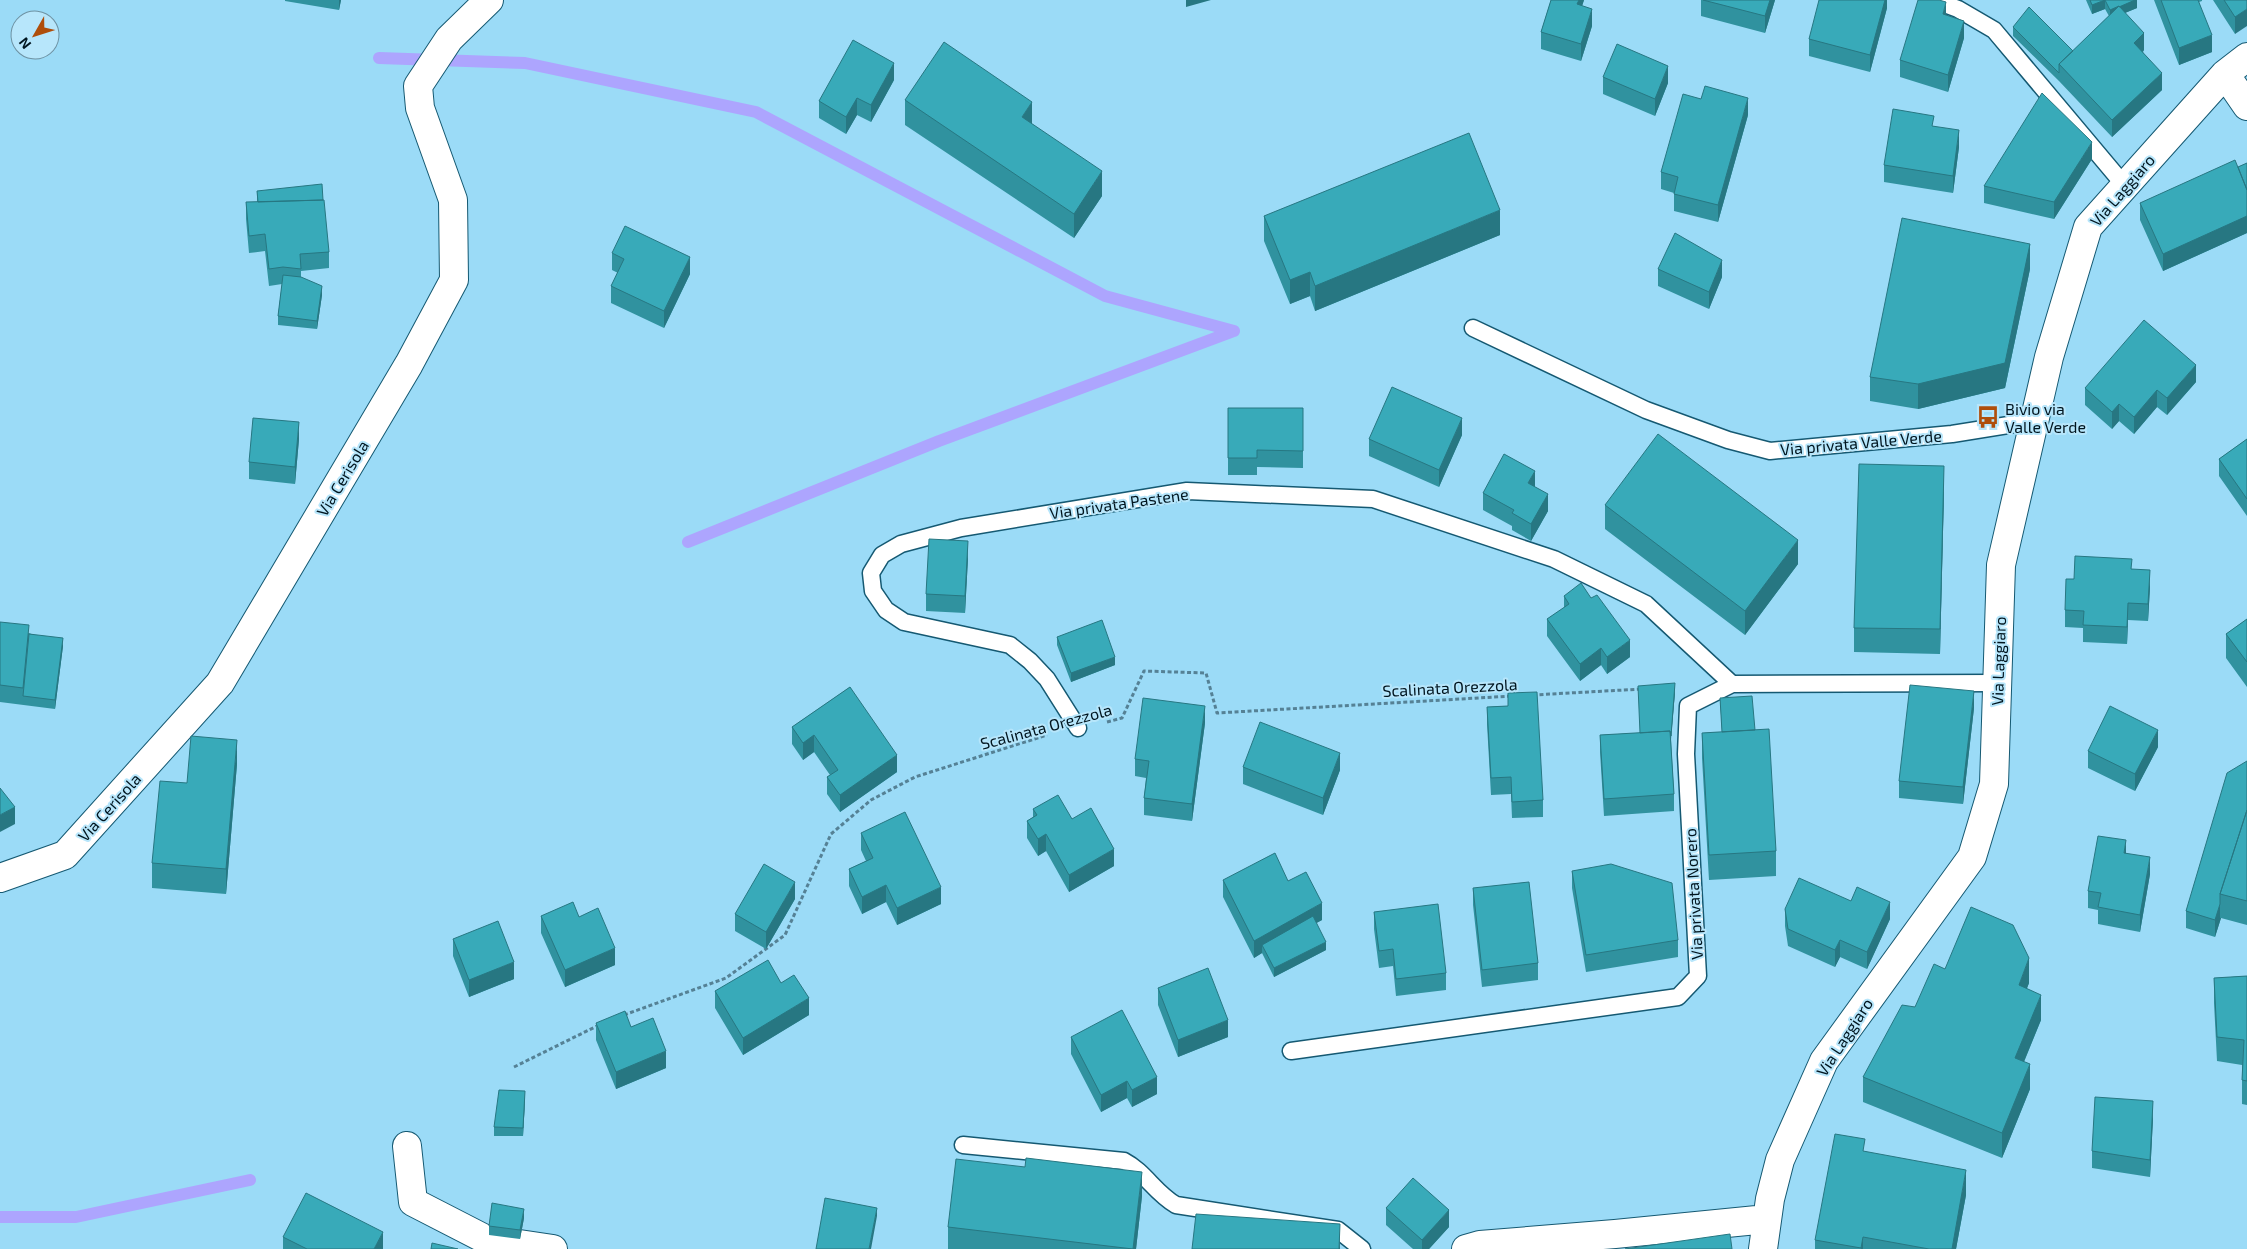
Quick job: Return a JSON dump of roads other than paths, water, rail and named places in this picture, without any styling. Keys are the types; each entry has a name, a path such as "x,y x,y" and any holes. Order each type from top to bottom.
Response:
{"street":[{"name":"Via Cerisola","path":"0,878 65,855 220,683 410,364 454,280 453,200 420,108 418,86 448,39 489,0"},
{"name":"Via Laggiaro","path":"1763,1249 1767,1218 1780,1160 1824,1062 1972,858 1994,784 2001,565 2049,357 2088,228 2225,74 2247,57"},
{"path":"2225,74 2247,106"},
{"path":"407,1146 413,1202 485,1239 553,1249"},
{"path":"1475,1248 1767,1218"}],"lane":[{"path":"1934,0 1958,9 1994,30 2125,186"},
{"name":"Via privata Valle Verde","path":"1473,328 1646,410 1728,440 1770,451 1952,434 2034,421"},
{"name":"Via privata Pastene","path":"1078,728 1046,679 1030,661 1010,645 904,622 886,610 873,591 871,573 882,555 901,544 961,528 1187,491 1373,499 1554,559 1646,604 1732,684"},
{"name":"Via privata Norero","path":"1291,1051 1678,997 1698,976 1686,754 1688,706 1732,684 1997,683"},
{"path":"963,1145 1124,1161 1138,1170 1155,1190 1176,1205 1338,1230 1362,1249"}],"waterway":[{"path":"379,58 525,63 756,112 1105,296 1234,331"},
{"path":"688,542 939,441 1234,331"},
{"path":"0,1217 76,1217 250,1180"}],"place":[{"name":"Bivio via Valle Verde","path":"1988,417"}]}
